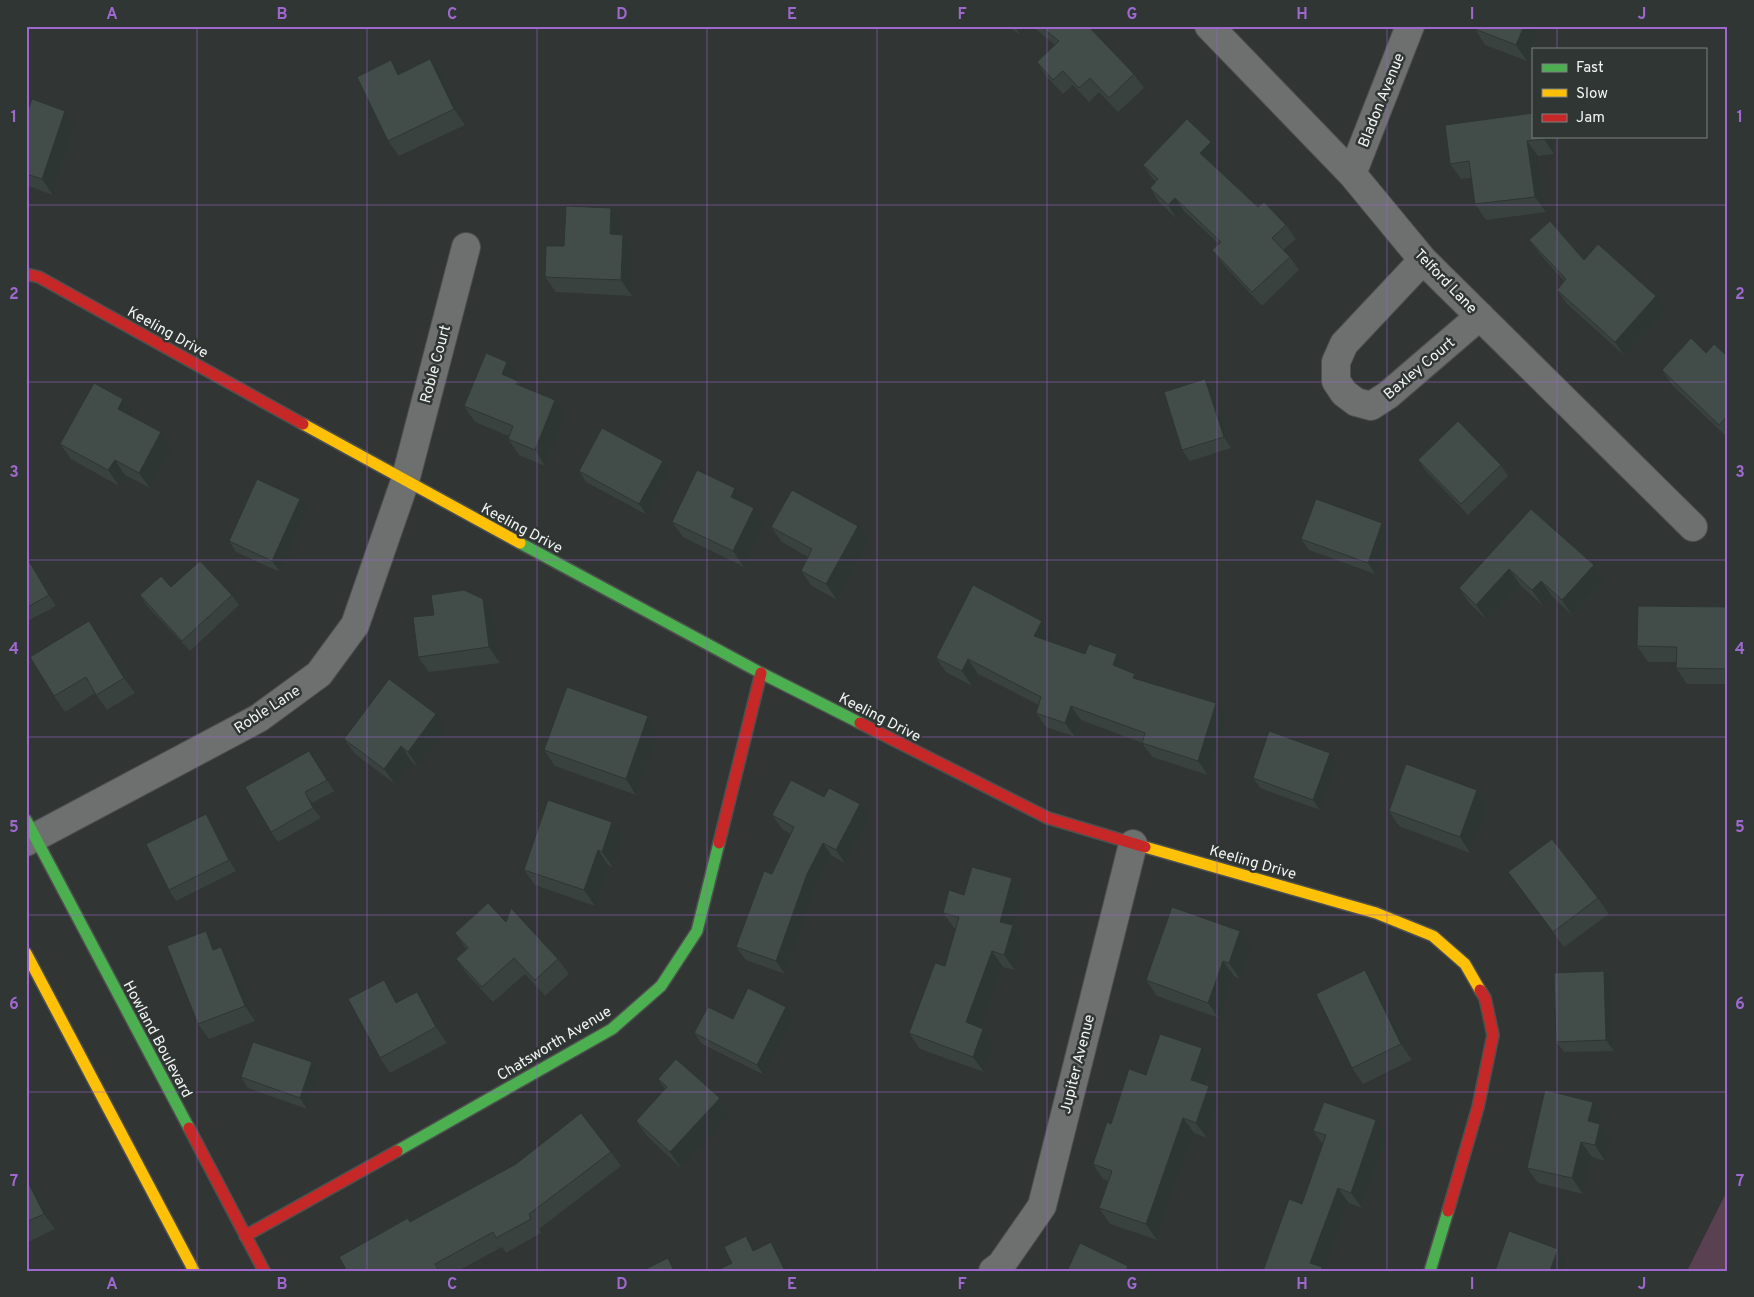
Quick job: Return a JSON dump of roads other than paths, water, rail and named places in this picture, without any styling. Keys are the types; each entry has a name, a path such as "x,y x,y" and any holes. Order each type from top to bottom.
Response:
{"street":[{"name":"Telford Lane","path":"1209,26 1352,174 1423,260 1693,527"},
{"name":"Bladon Avenue","path":"1352,174 1410,26"},
{"name":"Roble Court","path":"405,481 466,247"},
{"name":"Baxley Court","path":"1423,260 1344,344 1336,362 1336,381 1344,392 1356,402 1371,406 1388,395 1480,316"},
{"name":"Keeling Drive","path":"26,274 39,277 405,481 761,674 1048,818 1132,844 1376,913 1433,936 1466,964 1485,998 1493,1035 1478,1107 1430,1271"},
{"name":"Roble Lane","path":"29,833 259,718 319,674 355,624 405,481"},
{"name":"Chatsworth Avenue","path":"245,1236 612,1029 661,986 697,931 761,674"},
{"name":"Howland Boulevard","path":"29,833 264,1271"},
{"name":"Jupiter Avenue","path":"994,1271 1001,1265 1042,1206 1132,844"},
{"path":"26,953 194,1271"}]}
